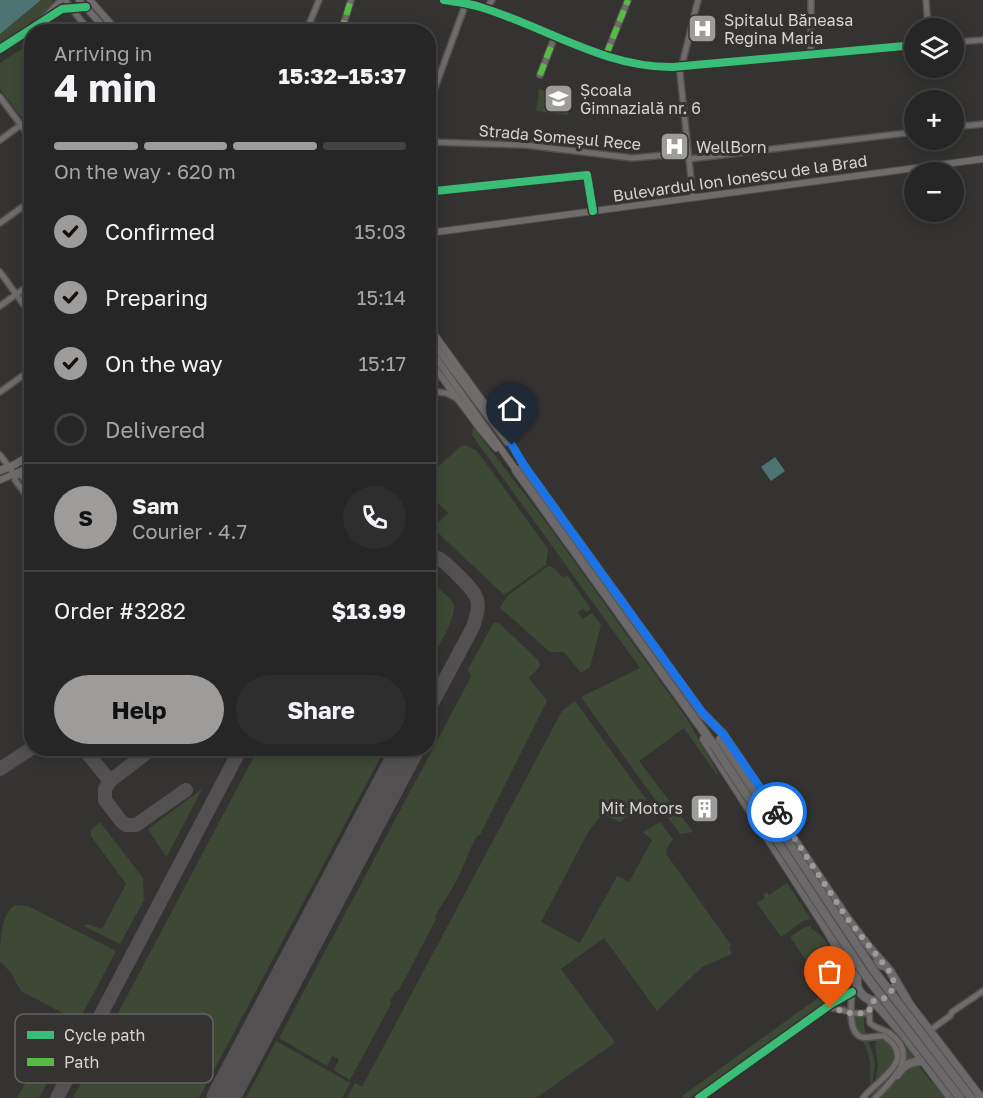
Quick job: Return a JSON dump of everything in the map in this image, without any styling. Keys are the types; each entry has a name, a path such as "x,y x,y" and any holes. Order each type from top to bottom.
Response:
{"highway":[{"path":"524,465 702,712 874,971 971,1098"},
{"path":"516,470 713,744 866,976 960,1098"},
{"path":"702,712 723,734 847,918 892,973 894,980 929,1031 981,1098"},
{"path":"694,718 707,745 824,925 862,995 898,1029 951,1098"},
{"path":"857,983 861,971 867,966 875,964 886,967"},
{"path":"873,1005 889,995 894,980"},
{"path":"897,1075 910,1062 922,1061"}],"main road":[{"path":"79,0 101,24"},
{"path":"90,0 112,24"},
{"name":"Bulevardul Ion Ionescu de la Brad","path":"436,232 983,159"},
{"path":"436,337 501,426 524,465"},
{"path":"436,347 524,465"},
{"path":"436,358 516,470"},
{"path":"436,370 480,429 516,470"},
{"path":"0,470 24,458"},
{"path":"0,480 24,470"}],"street":[{"path":"39,23 63,0 83,24"},
{"path":"309,24 319,0"},
{"path":"344,24 351,0"},
{"path":"444,0 486,9 606,55 648,66 680,66 904,46"},
{"path":"486,9 492,0"},
{"path":"606,55 628,0"},
{"path":"693,198 680,66 698,0"},
{"path":"811,54 812,0"},
{"path":"926,0 927,18"},
{"path":"436,85 466,3"},
{"path":"39,23 46,21 62,9 86,7"},
{"path":"0,49 24,33"},
{"path":"540,75 555,36"},
{"path":"964,41 983,39"},
{"path":"0,97 24,129"},
{"path":"0,140 24,123"},
{"path":"964,126 983,124"},
{"name":"Strada Someșul Rece","path":"436,142 525,146 639,159 904,133"},
{"path":"436,192 587,175 593,211"},
{"path":"0,223 24,206"},
{"path":"0,272 24,305"},
{"path":"0,306 24,288"},
{"path":"0,392 24,375"},
{"path":"436,392 457,398"},
{"path":"0,455 24,492"},
{"path":"15,475 24,479"},
{"path":"857,983 852,992 850,1014 859,1036 884,1036 891,1042 896,1053 896,1061 890,1074 863,1098"},
{"path":"929,1031 983,991"},
{"path":"699,1098 852,992"},
{"path":"826,1008 837,1008 850,1014 873,1005"},
{"path":"873,1005 870,1023 889,1033 900,1046 902,1060 897,1075 874,1098"}],"green space":[{"path":"41,0 53,0 52,5 40,17 30,24 24,24 24,29 0,46 0,34"},
{"path":"24,48 24,115 21,117 0,89 0,63"},
{"path":"539,89 570,101 568,115 536,111"},
{"path":"473,427 543,518 687,719 718,773 717,775 684,728 639,761 693,832 680,834 581,697 640,668 472,435"},
{"path":"465,445 477,451 548,549 546,565 504,595 436,531 436,525 448,513 436,500 436,469"},
{"path":"548,566 554,568 563,578 567,575 589,606 590,609 586,612 583,608 578,612 582,619 592,613 601,625 590,667 581,673 564,652 550,652 500,608 507,596"},
{"path":"436,586 451,600 454,609 436,652"},
{"path":"494,622 500,624 539,661 540,666 529,678 547,701 480,835 477,836 455,883 435,916 436,919 399,990 395,992 390,1001 391,1004 350,1080 334,1070 339,1059 332,1056 327,1066 279,1038 429,756 436,756 436,743 471,677 468,669"},
{"path":"575,701 646,799 640,808 620,822 602,814 588,832 541,922 580,943 617,876 629,882 652,840 643,832 660,822 673,839 666,850 667,855 731,945 729,947 732,954 702,967 657,1011 604,938 561,969 614,1041 613,1044 536,1098 347,1098 355,1083 362,1087 562,711"},
{"path":"254,756 381,756 213,1072 213,1014 118,1014"},
{"path":"202,789 167,856 165,855 148,829"},
{"path":"100,822 143,878 144,900 120,944 84,926 87,924 102,929 126,884 91,836 91,830"},
{"path":"787,883 811,919 803,921 781,937 757,903 765,898 763,895 767,892 769,895"},
{"path":"15,905 28,906 116,951 82,1014 64,1014 21,991 11,973 0,961 1,938 6,916"},
{"path":"811,926 811,929 821,935 830,948 842,973 817,992 802,972 810,966 790,937 805,927"},
{"path":"847,977 848,986 842,994 701,1091 689,1098 683,1098 682,1096"},
{"path":"864,1016 864,1027 875,1062 872,1085 870,1061 854,1017"},
{"path":"890,1028 898,1029 911,1046 919,1066 931,1082 943,1087 951,1098 873,1098 878,1065 875,1045 879,1032"},
{"path":"276,1041 350,1083 342,1098 246,1098"},
{"path":"26,1083 47,1083 39,1098 17,1098"},
{"path":"81,1083 207,1083 199,1098 73,1098"}],"water":[{"path":"0,0 41,0 0,34"},
{"path":"775,457 785,471 771,481 761,467"}],"taxiway":[{"path":"436,558 447,564 469,586 477,599 478,607 473,627 436,696"},
{"path":"0,769 24,753"},
{"path":"90,756 110,781"},
{"path":"143,756 110,781 105,789 105,800 126,825 136,825 186,790"},
{"path":"101,1014 237,756"},
{"path":"57,1098 65,1083"}],"runway":[{"path":"223,1098 404,756"}],"tram line":[{"path":"0,474 24,462"}],"marked path":[{"path":"344,24 351,0"},
{"path":"606,55 628,0"},
{"path":"540,75 555,36"}],"cycle path":[{"path":"444,0 476,6 598,53 623,61 648,65 673,67 904,46"},
{"path":"39,24 62,9 86,7"},
{"path":"0,49 24,34"},
{"path":"436,191 587,175 593,211"},
{"path":"699,1098 831,1004 852,992"}],"way so far":[{"path":"777,812 847,918 893,976 892,992 884,999 872,1001 872,1008 869,1012 850,1014 837,1008 830,1008"}],"place":[{"name":"Spitalul Băneasa Regina Maria","path":"703,29"},
{"name":"Școala Gimnazială nr. 6","path":"559,99"},
{"name":"WellBorn","path":"675,147"},
{"name":"Mit Motors","path":"704,808"}],"route":[{"path":"512,445 576,539 702,712 723,734 777,812"}]}
